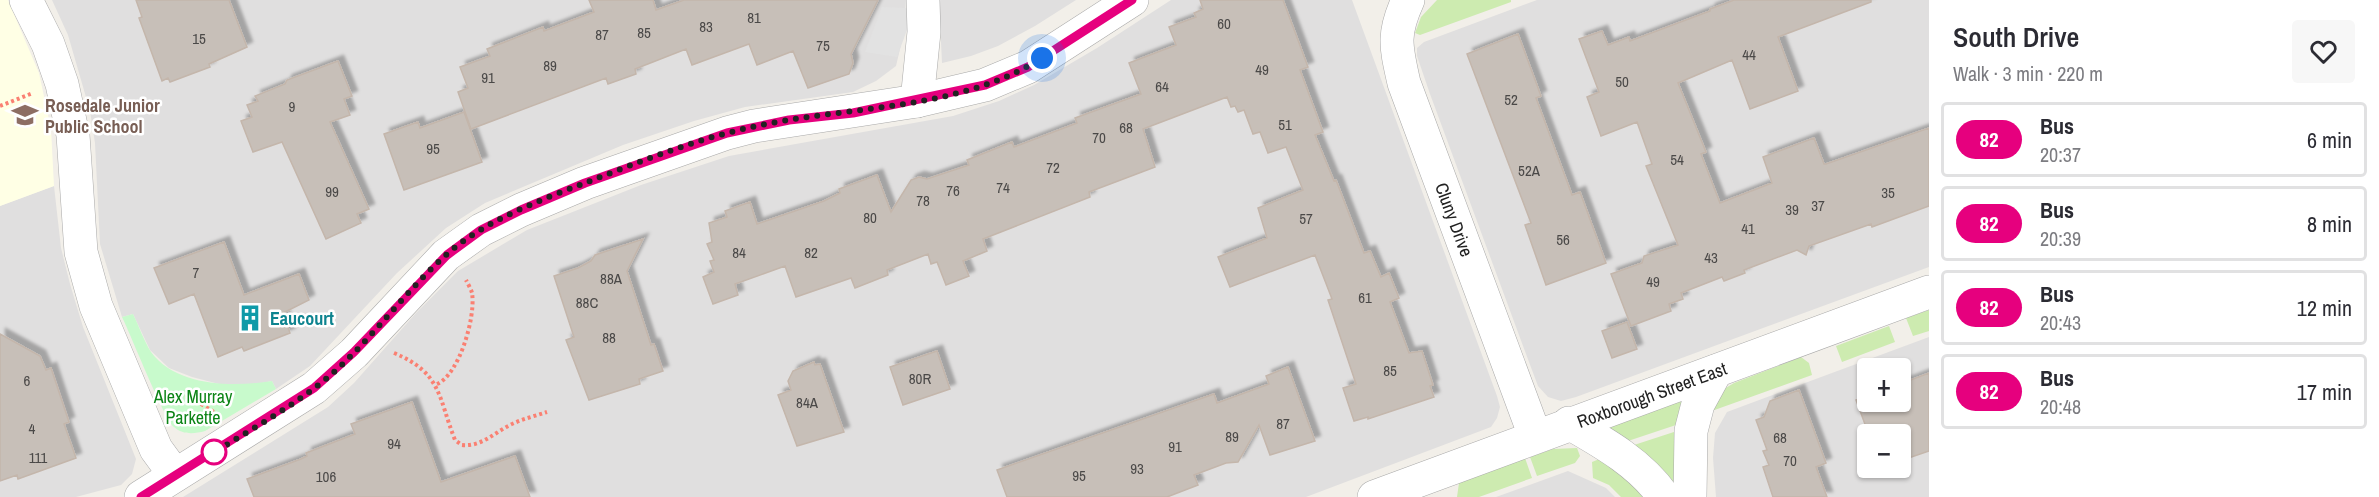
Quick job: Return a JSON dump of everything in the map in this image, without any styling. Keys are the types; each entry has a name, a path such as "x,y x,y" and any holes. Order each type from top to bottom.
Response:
{"street":[{"path":"26,0 48,44 62,84 73,135 81,252 96,306 156,449 175,475"},
{"path":"917,101 924,32 923,0"},
{"path":"141,497 314,388 354,352 447,255 501,220 585,183 727,133 754,126 963,92 1005,78 1028,67 1132,0"},
{"name":"Cluny Drive","path":"1408,0 1400,17 1395,42 1404,83 1535,436"},
{"name":"Roxborough Street East","path":"1374,497 1569,423 1929,292"},
{"path":"1690,497 1691,431 1698,404 1716,370"},
{"path":"1569,423 1616,449 1655,484 1664,497"}],"path":[{"path":"0,106 37,91"},
{"path":"436,384 448,378 456,366 468,328 472,293 463,274"},
{"path":"393,352 419,365 436,384 455,440 462,445 476,443 497,435 510,425 548,412"},
{"path":"156,400 179,395 190,397 219,415"}],"shaded area":[{"name":"Rosedale Junior Public School","path":"0,0 8,0 39,73 51,129 54,186 0,206"},
{"path":"52,0 906,0 904,32 896,66 876,81 853,92 745,107 694,121 623,145 485,203 446,228 397,273 310,366 276,389 272,381 251,385 219,384 169,368 150,350 133,314 122,317 100,244 95,143 90,111 68,35"},
{"path":"939,0 1076,0 998,46 942,63"},
{"path":"1171,0 1352,0 1497,396 1500,407 1491,427 1306,497 183,497 328,407 354,383 416,313 458,271 527,230 641,185 729,156 953,116 999,101 1034,85"},
{"path":"1537,0 1929,0 1929,267 1576,397 1561,401 1548,397 1538,386 1417,56 1417,48 1424,42"},
{"path":"882,7 908,8 907,30 897,57 865,52"},
{"path":"54,186 61,248 70,284 83,327 136,459 132,474 121,485 76,497 0,497 0,206"},
{"path":"1929,337 1929,497 1716,497 1713,458 1715,433 1727,412 1857,364 1857,412 1911,412 1911,358 1872,358"},
{"path":"1568,471 1606,488 1615,497 1496,497"}],"green space":[{"path":"1437,0 1511,0 1511,2 1420,35 1415,33 1421,17"},
{"path":"1929,310 1929,331 1913,336 1906,318"},
{"name":"Alex Murray Parkette","path":"133,314 151,352 162,364 175,372 190,378 223,384 272,381 276,389 205,431 189,433 177,430 163,409 122,317"},
{"path":"1889,326 1895,342 1842,362 1836,346"},
{"path":"1801,357 1809,363 1812,375 1709,412 1724,389 1734,383"},
{"path":"1684,400 1682,423 1625,442 1606,428"},
{"path":"1680,430 1679,493 1631,446"},
{"path":"1577,448 1580,456 1575,463 1537,476 1530,457 1553,449"},
{"path":"1525,458 1532,478 1479,497 1457,497 1459,483"},
{"path":"1602,458 1646,497 1621,497 1609,485 1593,478 1592,462"}],"building":[{"path":"136,0 229,0 247,47 209,64 210,67 170,82 168,78 162,81 139,18 142,17"},
{"path":"589,0 653,0 656,10 684,0 878,0 851,54 853,63 849,74 808,88 793,51 757,65 749,44 692,65 686,49 635,69 636,74 608,84 606,78 471,129 458,92 468,88 460,67 490,56 487,49 543,27 544,31 594,12"},
{"path":"1200,0 1283,0 1308,67 1300,70 1323,132 1315,135 1334,181 1336,180 1364,253 1370,251 1381,277 1389,273 1399,298 1390,302 1409,353 1422,351 1433,385 1430,386 1434,397 1368,419 1368,417 1354,421 1343,388 1356,384 1328,300 1332,299 1315,255 1230,287 1218,257 1267,238 1258,208 1303,190 1286,147 1268,153 1260,132 1253,134 1244,110 1238,112 1235,106 1231,107 1227,97 1143,129 1155,167 1089,192 1090,197 983,239 987,251 963,261 969,276 946,285 937,262 931,264 928,254 887,270 888,275 855,288 851,278 796,297 785,266 735,284 738,295 713,304 703,277 714,272 710,261 714,260 707,244 712,242 709,223 727,217 725,211 750,202 757,224 824,201 840,193 839,189 877,175 891,212 911,180 919,177 927,179 969,165 967,160 1012,142 1014,147 1077,123 1075,118 1141,94 1129,63 1176,45 1169,27 1196,17 1194,13 1203,9"},
{"path":"1734,0 1871,0 1871,2 1778,37 1798,91 1750,109 1732,60 1678,83 1706,152 1701,154 1720,203 1772,183 1763,157 1814,138 1824,164 1826,164 1929,128 1929,206 1872,227 1871,224 1809,246 1806,255 1797,250 1744,270 1745,273 1724,281 1722,277 1681,293 1683,299 1669,304 1671,311 1631,326 1611,274 1642,263 1644,256 1678,245 1646,166 1652,164 1637,122 1601,136 1587,97 1599,92 1579,39 1602,31 1608,45 1629,37 1630,41"},
{"path":"1518,34 1541,96 1536,98 1572,195 1580,192 1606,263 1546,285 1525,225 1531,223 1467,54"},
{"path":"338,61 352,96 344,99 350,115 330,122 369,209 357,214 361,223 326,239 282,142 253,152 241,121 252,117 247,105 258,101 255,96 285,84 287,80"},
{"path":"464,112 482,162 404,190 384,134 418,122 420,128"},
{"path":"643,239 627,271 651,345 654,344 663,371 639,379 640,384 589,400 566,340 574,337 554,276 578,268 591,261 595,255"},
{"path":"224,242 244,295 299,274 309,300 283,313 290,333 244,351 242,347 218,357 194,294 169,304 154,268"},
{"path":"1627,322 1637,349 1612,358 1602,331"},
{"path":"0,334 40,356 46,370 51,368 69,422 64,424 76,458 18,479 17,475 0,481"},
{"path":"937,351 950,389 903,405 890,367"},
{"path":"814,362 815,365 820,364 844,432 797,446 778,395 791,390 788,381 793,371"},
{"path":"1288,367 1315,441 1270,455 1259,425 1238,462 1226,463 1194,475 1198,485 1167,497 1007,497 997,470 1214,394 1217,403 1269,384 1266,376"},
{"path":"1929,373 1929,451 1911,457 1911,424 1865,424 1860,412 1911,412 1911,380"},
{"path":"1799,390 1826,463 1816,467 1827,497 1773,497 1763,467 1769,465 1763,451 1767,450 1756,420 1764,417 1770,401"},
{"path":"412,402 441,482 515,456 530,497 254,497 247,479 301,459 307,456 306,453 355,434 351,424"}],"bus line":[{"name":"82","path":"141,497 314,388 354,352 447,255 481,230 585,183 727,133 754,126 853,113 963,92 1005,78 1028,67 1132,0"}],"place":[{"name":"Rosedale Junior Public School","path":"25,115"},
{"name":"Eaucourt","path":"250,318"}],"route":[{"path":"214,452 207,457 314,388 354,352 447,255 481,230 521,210 585,183 727,133 754,126 853,113 963,92 1005,78 1042,58"}]}
